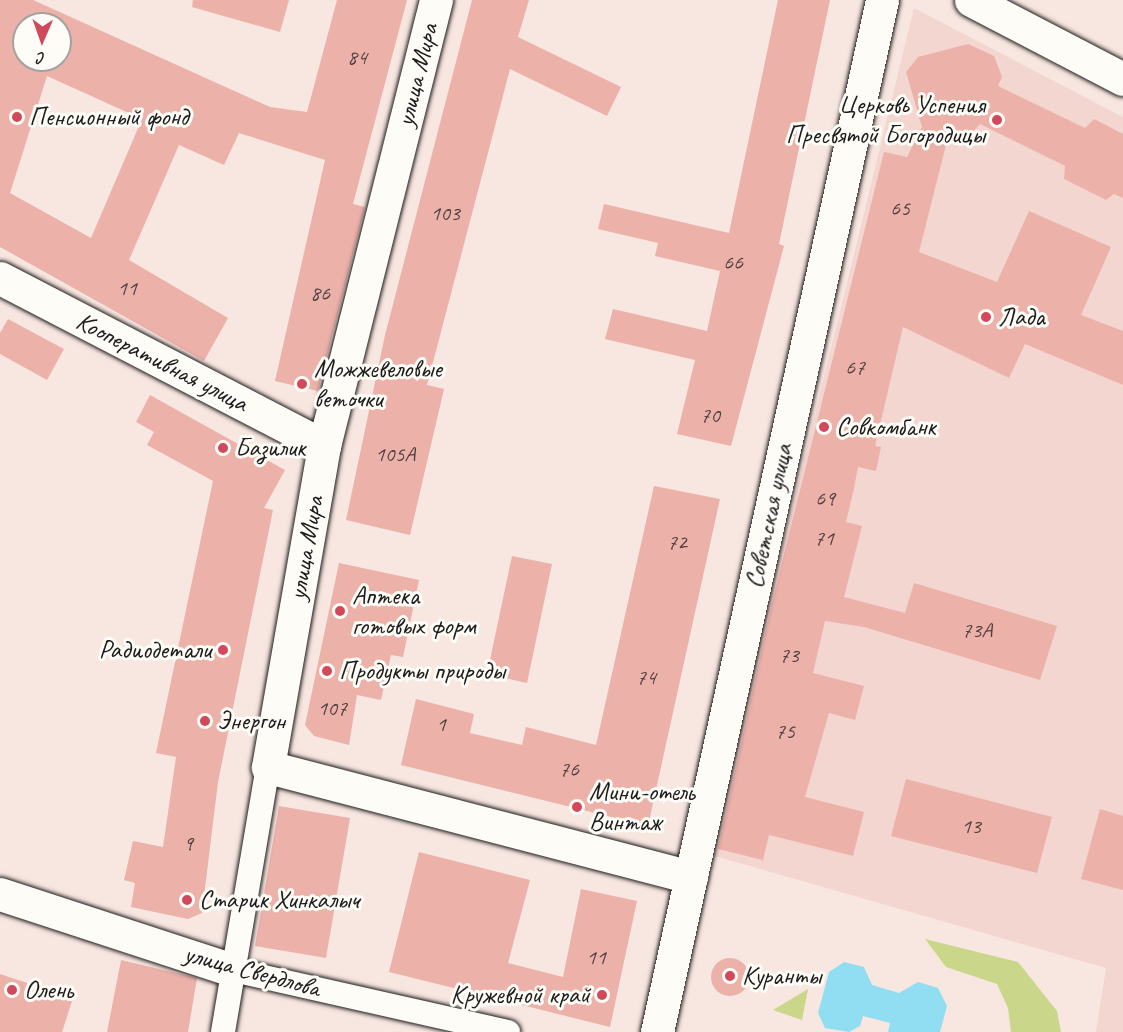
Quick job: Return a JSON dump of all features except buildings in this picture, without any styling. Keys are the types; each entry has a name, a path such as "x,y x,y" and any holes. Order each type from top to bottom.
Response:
{"street":[{"name":"улица Мира","path":"223,1032 324,446 436,0"},
{"name":"Советская улица","path":"657,1032 882,0"},
{"path":"971,0 1123,79"},
{"name":"Кооперативная улица","path":"0,278 324,446"},
{"path":"268,767 691,877"},
{"name":"улица Свердлова","path":"0,894 233,970 508,1032"}],"shaded area":[{"path":"914,8 1123,117 1123,1032 1096,1032 1106,968 708,854"}],"green space":[{"path":"925,939 1018,962 1057,1011 1061,1032 1011,1032 1008,1008 997,984 946,967"},
{"path":"808,989 802,1020 773,1010"}],"water":[{"path":"844,962 864,967 872,985 899,993 918,982 938,988 947,1006 940,1032 888,1032 890,1023 863,1016 860,1026 849,1032 825,1028 818,1013 829,972"}],"place":[{"name":"Пенсионный фонд","path":"17,117"},
{"name":"Церковь Успения Пресвятой Богородицы","path":"997,120"},
{"name":"Лада","path":"986,317"},
{"name":"Можжевеловые веточки","path":"302,384"},
{"name":"Совкомбанк","path":"824,427"},
{"name":"Базилик","path":"223,448"},
{"name":"Аптека готовых форм","path":"340,611"},
{"name":"Радиодетали","path":"223,650"},
{"name":"Продукты природы","path":"327,671"},
{"name":"Энергон","path":"205,721"},
{"name":"Мини-отель Винтаж","path":"577,807"},
{"name":"Старик Хинкалыч","path":"187,900"},
{"name":"Куранты","path":"730,976"},
{"name":"Олень","path":"12,990"},
{"name":"Кружевной край","path":"602,995"}]}
